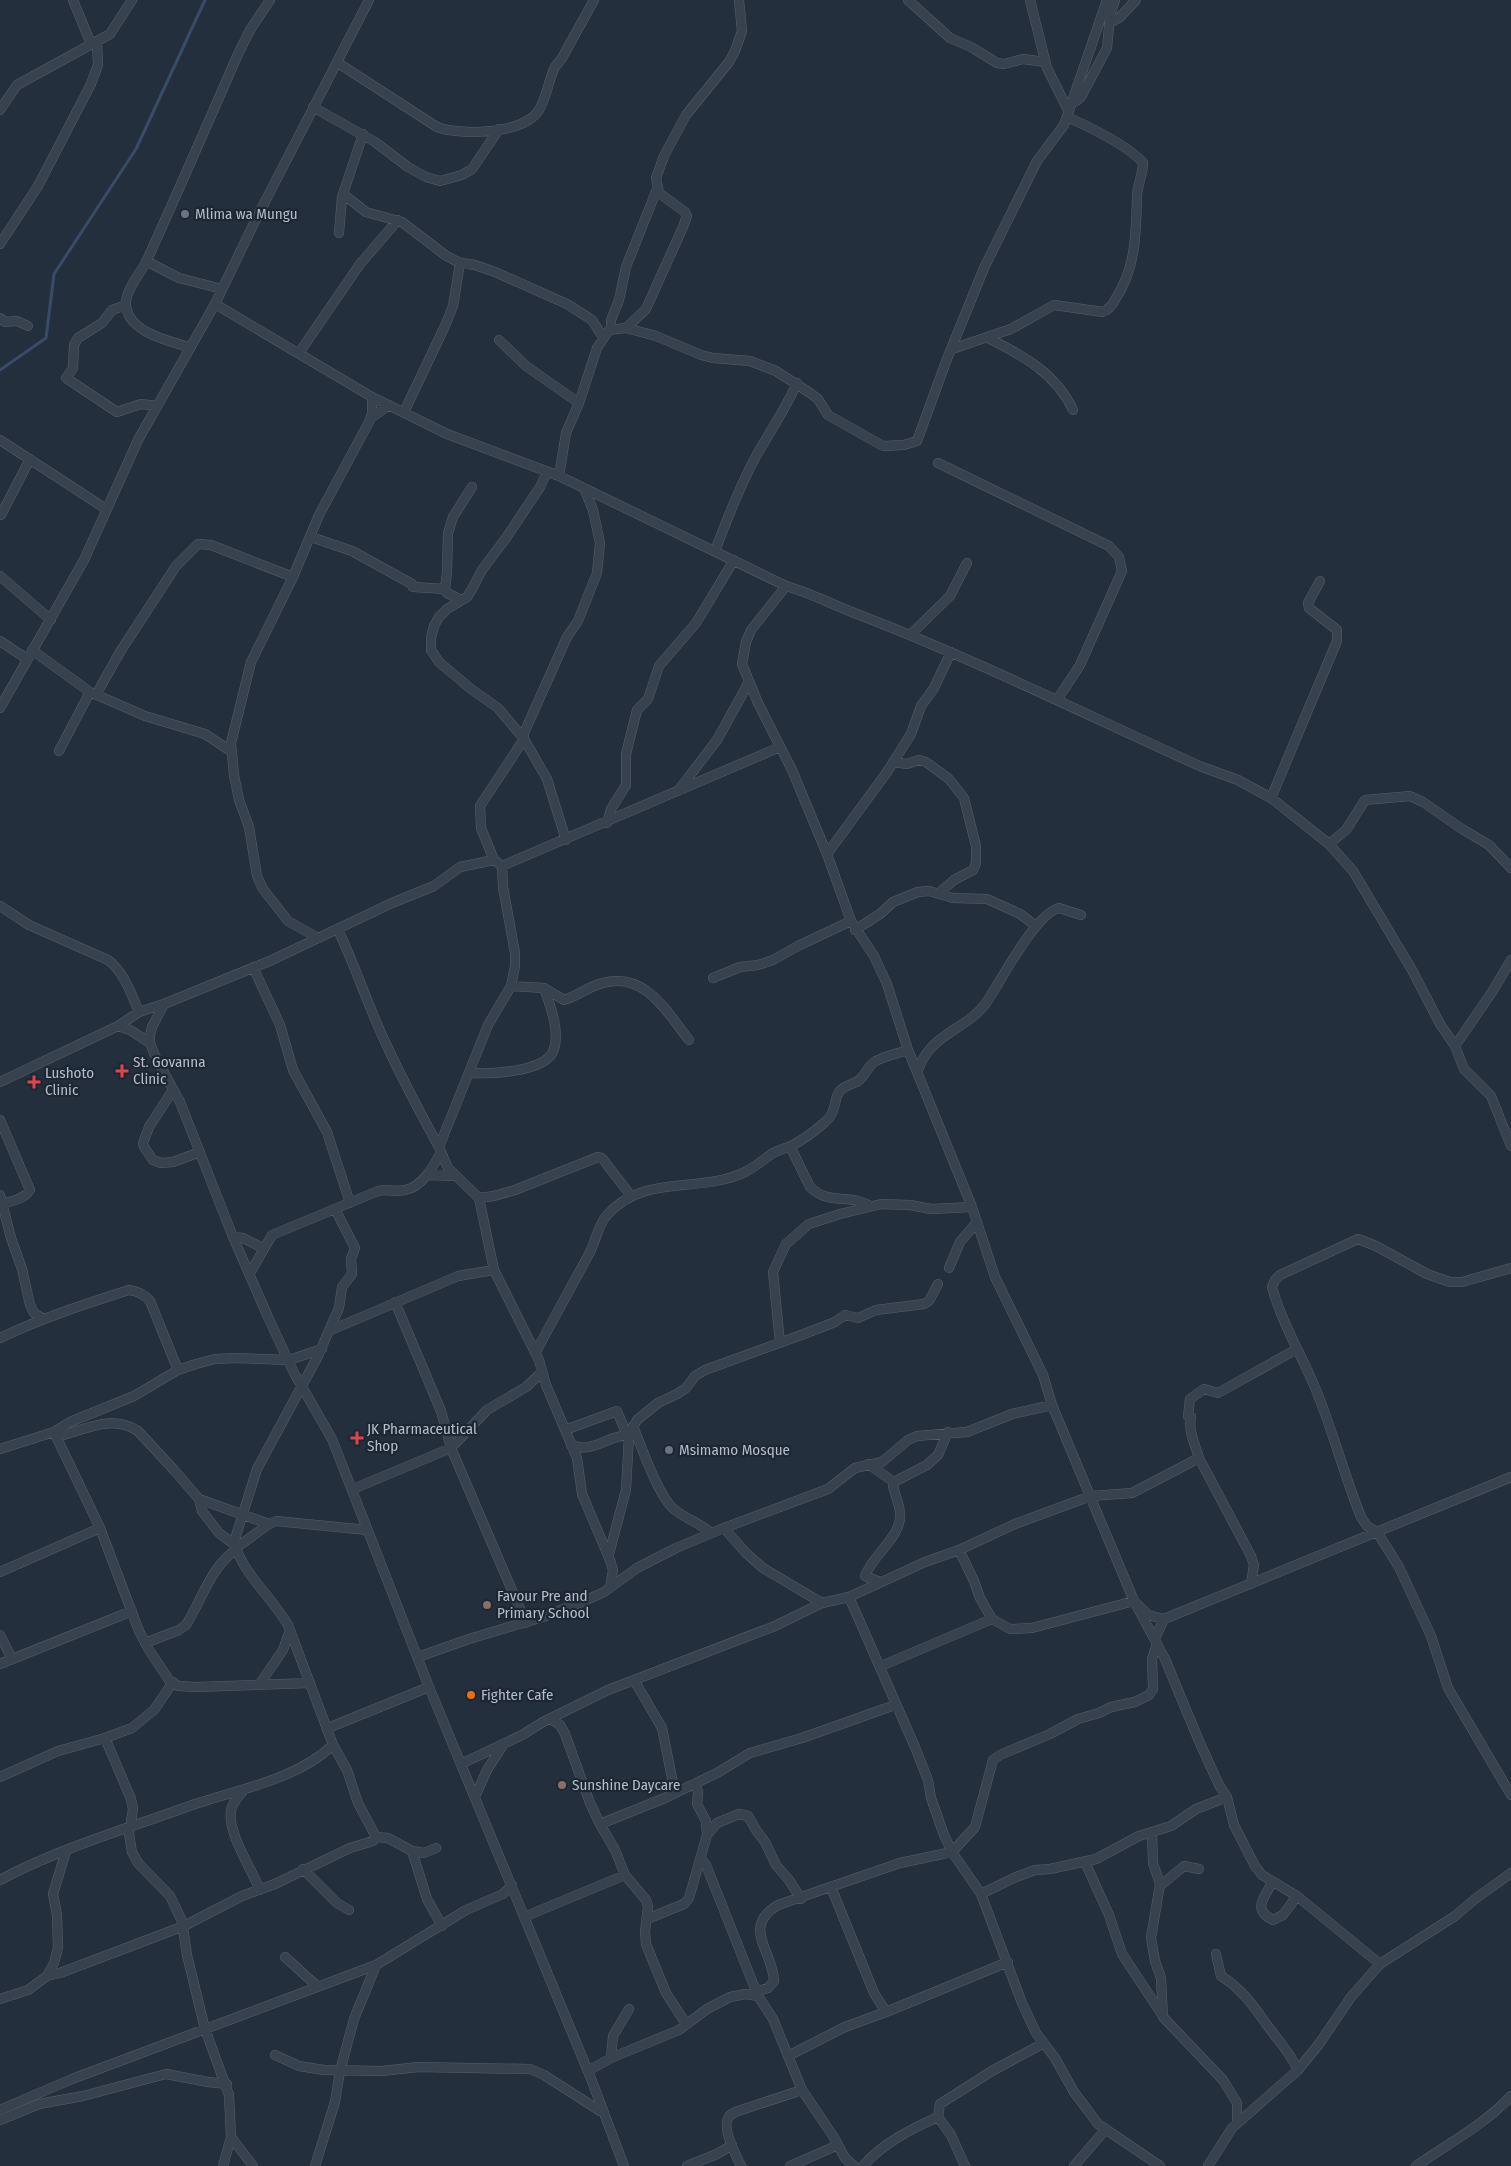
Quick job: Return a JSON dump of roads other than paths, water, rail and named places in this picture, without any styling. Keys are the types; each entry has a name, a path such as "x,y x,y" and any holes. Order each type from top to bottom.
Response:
{"street":[{"path":"0,244 38,186 91,84 98,66 94,43 73,0"},
{"path":"0,109 16,85 110,34 132,0"},
{"path":"189,347 151,335 142,329 135,322 126,305 129,293 146,261 238,54 250,30 270,0"},
{"path":"0,708 84,560 138,440 215,304 256,219 369,0"},
{"path":"338,63 437,127 452,131 499,130 523,124 539,110 556,67 594,0"},
{"path":"610,330 626,267 657,189 656,178 664,156 686,115 728,62 742,31 739,0"},
{"path":"908,0 950,38 971,47 997,63 1004,64 1023,59 1045,62"},
{"path":"952,349 1011,329 1054,305 1106,311 1120,292 1129,272 1137,226 1137,196 1143,163 1138,157 1107,138 1070,111 1045,62 1030,0"},
{"path":"560,476 566,434 579,403 588,370 603,337 610,330 626,328 656,336 713,358 750,361 776,371 818,399 828,415 883,446 904,445 916,441 984,268 1037,161 1064,124 1070,111 1107,0"},
{"path":"1070,111 1105,53 1108,44 1111,12 1115,0"},
{"path":"1110,23 1120,17 1136,0"},
{"path":"313,107 363,134 408,167 440,181 462,175 472,169 499,130"},
{"path":"339,233 340,205 363,134"},
{"path":"626,328 646,309 658,286 687,216 682,209 662,195 657,189"},
{"path":"343,194 366,212 398,220 440,252 460,263 475,265 495,272 567,304 590,318 603,337"},
{"path":"299,353 360,264 398,220"},
{"path":"146,261 179,278 222,289"},
{"path":"404,412 453,306 460,263"},
{"path":"215,304 372,397 447,434 560,476 786,586 809,592 844,609 951,652 1202,767 1238,780 1271,798 1329,844 1354,871 1412,970 1440,1024 1455,1046 1464,1069 1491,1096 1511,1146"},
{"path":"126,305 112,310 102,323 78,338 74,345 73,368 66,378 117,412 141,404 156,406"},
{"path":"0,318 5,322 17,321 28,326"},
{"path":"988,338 1022,355 1048,375 1073,410"},
{"path":"499,340 526,366 579,403"},
{"path":"715,551 733,502 788,404 797,384"},
{"path":"371,418 372,397"},
{"path":"318,938 288,921 263,889 257,876 250,827 238,800 232,752 233,734 251,662 269,621 293,577 326,500 371,418 389,405"},
{"path":"0,440 106,509"},
{"path":"1,515 30,459"},
{"path":"938,463 1109,546 1119,557 1122,571 1097,631 1080,665 1057,700"},
{"path":"547,472 540,487 482,570 472,589 461,600 447,609 434,626 430,647 432,654 446,670 498,708 524,739 547,779 566,840"},
{"path":"461,600 447,593 445,589 450,525 472,487"},
{"path":"502,866 494,860 481,828 480,806 524,739 524,733 530,716 567,637 578,621 597,572 600,543 595,517 584,488"},
{"path":"311,537 352,550 412,584 413,587 445,589"},
{"path":"59,751 94,692 176,566 198,544 211,545 293,577"},
{"path":"607,822 610,809 626,785 626,754 637,710 648,699 655,674 663,660 696,623 734,560"},
{"path":"910,635 950,596 967,563"},
{"path":"0,576 51,620"},
{"path":"1271,798 1337,641 1337,630 1309,608 1308,603 1320,580"},
{"path":"786,586 758,619 746,642 742,664 758,703 828,854 853,925 874,956 888,984 916,1072 972,1207 996,1277 1043,1375 1052,1405 1134,1601 1156,1641 1219,1785 1227,1796 1234,1826 1255,1866 1262,1875 1297,1896 1380,1964"},
{"path":"0,640 27,659"},
{"path":"32,650 94,692 116,704 145,716 204,734 232,752"},
{"path":"828,854 911,734 921,706 936,685 951,652"},
{"path":"678,791 717,740 750,682"},
{"path":"502,866 780,747"},
{"path":"893,762 907,764 919,760 926,762 949,779 964,798 976,846 976,863 973,870 954,880 939,893"},
{"path":"1329,844 1346,830 1365,800 1410,796 1423,802 1489,845 1511,868"},
{"path":"0,1082 118,1026 139,1012 164,1004 253,967 338,930 392,903 434,886 460,866 494,860"},
{"path":"250,1273 272,1235 388,1189 404,1190 412,1188 428,1175 440,1151 488,1025 511,986 515,966 515,953 503,887 502,866"},
{"path":"713,978 740,968 758,966 774,960 880,914 893,902 905,896 929,890 953,898 987,899 1020,914 1036,926"},
{"path":"0,906 29,925 108,960 121,973 139,1012"},
{"path":"916,1072 931,1048 978,1012 1036,926 1048,913 1060,908 1082,915"},
{"path":"338,930 399,1074 454,1176 479,1198 494,1270 536,1352 542,1372 577,1458 582,1494 609,1554 613,1570 610,1588"},
{"path":"1455,1046 1492,992 1510,961"},
{"path":"253,967 280,1025 293,1070 327,1132 350,1203"},
{"path":"511,986 544,988 564,1000 609,981 637,984 653,995 689,1040"},
{"path":"469,1073 511,1072 530,1067 552,1055 556,1042 554,1021 544,988"},
{"path":"150,1043 152,1027 164,1004"},
{"path":"118,1026 134,1032 150,1043 174,1090 233,1237 289,1360 332,1439 429,1687 588,2071 624,2166"},
{"path":"536,1352 572,1287 604,1220 615,1208 631,1196 651,1188 686,1186 743,1173 756,1166 771,1154 801,1141 830,1118 835,1109 838,1094 846,1086 860,1080 874,1062 894,1053 908,1050"},
{"path":"174,1090 150,1127 143,1143 144,1147 153,1160 161,1163 173,1162 200,1152"},
{"path":"0,1120 30,1190 19,1199 1,1199 11,1238 22,1269 30,1305 34,1312 44,1319"},
{"path":"790,1146 810,1187 814,1191 828,1198 860,1200 870,1206"},
{"path":"479,1198 515,1190 598,1157 602,1158 631,1196"},
{"path":"428,1175 454,1176"},
{"path":"780,1343 772,1280 775,1264 786,1244 809,1224 870,1206 889,1204 931,1209 972,1207"},
{"path":"335,1209 355,1248 352,1259 352,1274 342,1287 339,1308 322,1349 302,1384 285,1420 272,1439 256,1469 244,1515 234,1539 236,1548 248,1570 279,1610 290,1630 333,1745 347,1770 358,1803 376,1837"},
{"path":"949,1268 960,1242 977,1222"},
{"path":"0,1231 11,1238"},
{"path":"233,1237 243,1238 263,1248"},
{"path":"1511,1268 1462,1282 1450,1282 1427,1274 1362,1239 1354,1240 1280,1275 1273,1282 1272,1287 1277,1304 1326,1415 1361,1517 1367,1526 1377,1532 1387,1546 1415,1598 1436,1650 1448,1688 1511,1795"},
{"path":"329,1331 458,1276 494,1270"},
{"path":"609,1554 626,1490 630,1432 644,1413 686,1388 695,1376 705,1370 829,1324 845,1315 858,1318 876,1310 924,1304 929,1302 938,1284"},
{"path":"0,1338 44,1319 129,1290 140,1293 150,1301 178,1370"},
{"path":"395,1302 441,1411 451,1448 526,1623"},
{"path":"55,1435 70,1422 134,1396 178,1370 215,1359 289,1360 322,1349"},
{"path":"1250,1584 1254,1565 1247,1546 1199,1458 1190,1426 1191,1417 1188,1416 1190,1399 1204,1389 1218,1393 1297,1349"},
{"path":"353,1489 451,1448 487,1410 526,1387 542,1372"},
{"path":"418,1657 469,1639 526,1623 582,1602 610,1588 637,1568 724,1528 820,1493 855,1468 882,1462 908,1440 917,1436 948,1432 967,1432 1012,1414 1052,1405"},
{"path":"565,1430 617,1411 664,1497 672,1507 704,1527 711,1534"},
{"path":"0,1449 98,1424 112,1423 131,1426 138,1431 199,1499 202,1511 219,1533 236,1548"},
{"path":"571,1446 590,1448 615,1436 630,1432"},
{"path":"894,1482 927,1465 938,1455 948,1432"},
{"path":"55,1435 100,1528 145,1643 160,1667 173,1682 178,1686 196,1687 310,1683"},
{"path":"461,1764 503,1745 608,1690 775,1626 822,1603 849,1598 880,1582 925,1562 959,1550 1015,1524 1091,1496 1132,1494 1199,1458"},
{"path":"868,1464 894,1482"},
{"path":"1134,1601 1148,1615 1164,1619 1511,1477"},
{"path":"880,1582 865,1576 869,1565 891,1539 900,1521 900,1512 893,1486 894,1482"},
{"path":"199,1499 269,1524"},
{"path":"145,1643 179,1630 186,1625 226,1557 269,1524 284,1521 367,1530"},
{"path":"0,1572 100,1528"},
{"path":"724,1528 746,1553 763,1568 822,1603"},
{"path":"959,1550 980,1598 992,1619 1010,1628 1032,1628 1134,1601"},
{"path":"1254,1565 1270,1576"},
{"path":"849,1598 928,1780 934,1811 952,1852 982,1894 1022,2003 1036,2033 1074,2092 1098,2124 1160,2166"},
{"path":"0,1664 132,1611"},
{"path":"880,1666 992,1619"},
{"path":"588,2071 611,2058 679,2030 707,2008 730,1997 758,1994 768,1988 774,1981 773,1969 760,1937 759,1927 769,1911 778,1905 801,1899 900,1863 952,1852 975,1827 993,1760 1000,1754 1050,1734 1078,1719 1099,1713 1111,1706 1135,1702 1150,1695 1153,1689 1152,1659 1164,1619"},
{"path":"259,1685 282,1650 290,1630"},
{"path":"0,1636 12,1659"},
{"path":"632,1681 637,1685 662,1728 675,1793"},
{"path":"0,1777 58,1751 105,1738 132,1728 154,1710 173,1682"},
{"path":"328,1728 429,1687"},
{"path":"600,1824 675,1793 750,1753 802,1738 895,1705"},
{"path":"550,1719 560,1725 565,1734 590,1803 615,1850 625,1875 646,1900 648,1906 646,1944 666,1993 686,2024"},
{"path":"105,1738 131,1799 133,1809 130,1827 131,1846 138,1863 170,1896 184,1926 187,1955 206,2029 230,2095 231,2137 223,2166"},
{"path":"0,1880 66,1851 130,1827 184,1807 243,1790 305,1766 333,1745"},
{"path":"475,1797 487,1770 503,1745"},
{"path":"647,1919 684,1904 689,1898 707,1835 706,1821 697,1804 698,1792 696,1783"},
{"path":"243,1790 233,1805 231,1819 241,1848 260,1890"},
{"path":"982,1894 1035,1870 1096,1859 1139,1836 1171,1826 1196,1808 1227,1796"},
{"path":"707,1835 717,1823 739,1814 748,1816 765,1842 776,1865 789,1880 801,1899"},
{"path":"1152,1833 1154,1867 1160,1886 1151,1938 1153,1955 1161,1978 1163,2016"},
{"path":"376,1837 388,1838 412,1851 424,1853 436,1848"},
{"path":"0,1999 28,1990 47,1976 60,1973 184,1926 242,1896 275,1884 350,1848 374,1841 376,1837"},
{"path":"47,1976 54,1963 58,1948 54,1894 66,1851"},
{"path":"412,1851 427,1899 442,1926"},
{"path":"701,1858 706,1865 758,1994 773,2019 802,2090 838,2144 845,2158 854,2166"},
{"path":"1085,1862 1109,1916 1122,1954 1163,2016 1223,2080 1236,2103 1237,2122"},
{"path":"1160,1886 1184,1866 1199,1869"},
{"path":"303,1869 337,1903 349,1910"},
{"path":"1208,2166 1237,2122 1268,2098 1298,2070 1351,1998 1380,1964 1456,1916 1475,1899 1511,1873"},
{"path":"524,1917 625,1875"},
{"path":"1272,1882 1260,1906 1261,1911 1273,1920 1280,1917 1297,1896"},
{"path":"0,2110 72,2079 144,2054 376,1965 473,1906 503,1894 512,1885"},
{"path":"831,1887 874,1992 886,2012"},
{"path":"1216,1954 1221,1976 1240,1990 1263,2016 1292,2056 1298,2070"},
{"path":"285,1957 318,1986"},
{"path":"788,2056 845,2027 1008,1962"},
{"path":"315,2166 335,2102 340,2071 354,2020 376,1965"},
{"path":"611,2058 613,2036 629,2009"},
{"path":"965,2166 951,2135 938,2117 940,2104 992,2071 1044,2044"},
{"path":"275,2055 299,2066 340,2071 382,2071 418,2067 530,2069 600,2111"},
{"path":"0,2120 39,2104 83,2096 166,2074 227,2084"},
{"path":"741,2166 727,2127 729,2116 802,2090"},
{"path":"1416,2166 1481,2124 1511,2096"},
{"path":"863,2166 874,2154 907,2132 938,2117"},
{"path":"1074,2166 1106,2129"},
{"path":"231,2137 253,2166"},
{"path":"790,2166 838,2144"},
{"path":"687,2166 717,2154 732,2145"}],"waterway":[{"path":"0,370 46,338 54,274 136,149 205,0"}],"place":[{"name":"Mlima wa Mungu","path":"185,214"},
{"name":"St. Govanna Clinic","path":"122,1071"},
{"name":"Lushoto Clinic","path":"34,1082"},
{"name":"JK Pharmaceutical Shop","path":"357,1438"},
{"name":"Msimamo Mosque","path":"669,1450"},
{"name":"Favour Pre and Primary School","path":"487,1605"},
{"name":"Fighter Cafe","path":"471,1695"},
{"name":"Sunshine Daycare","path":"562,1785"}]}
